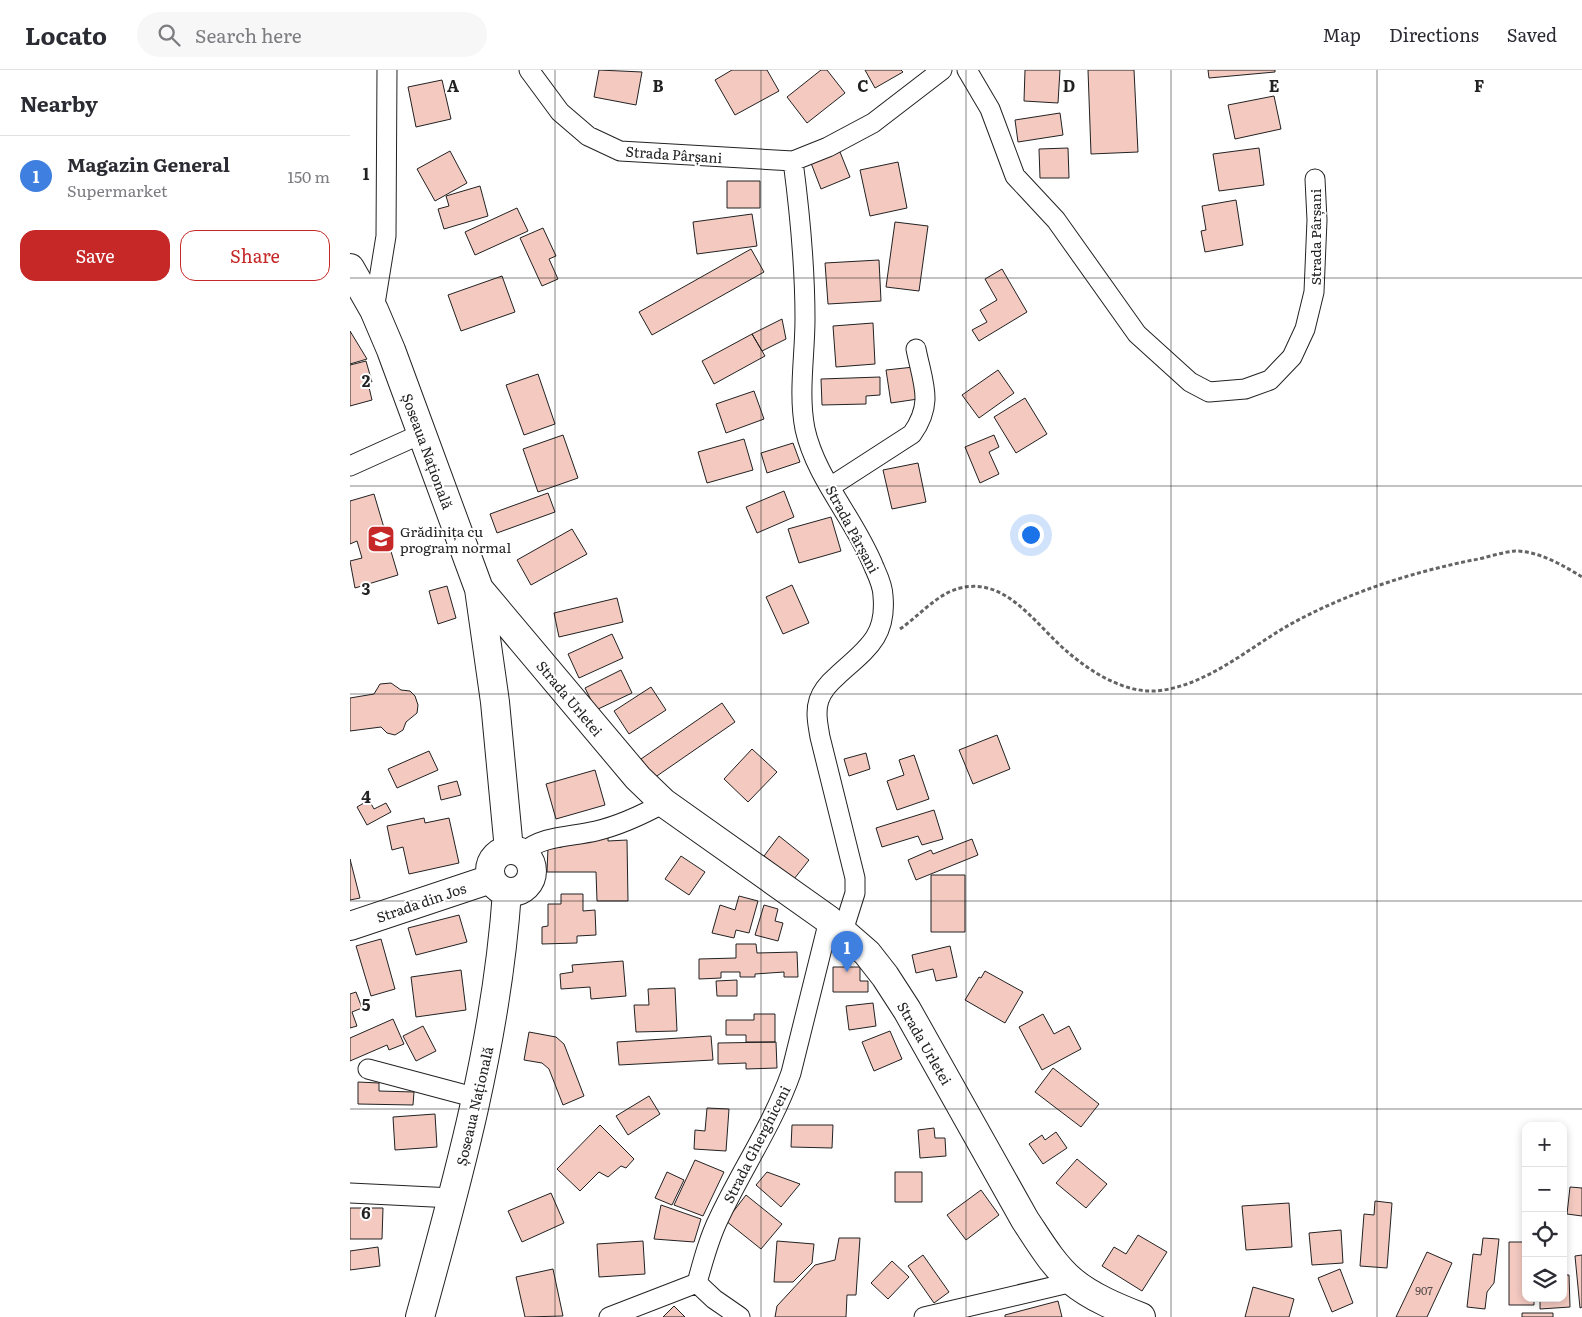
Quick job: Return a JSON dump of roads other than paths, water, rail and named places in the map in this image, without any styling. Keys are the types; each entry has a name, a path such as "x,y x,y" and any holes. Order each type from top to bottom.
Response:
{"street":[{"path":"374,310 386,236 387,70"},
{"name":"Strada Pârșani","path":"529,70 560,112 588,136 620,150 793,161 828,147 873,122 942,70"},
{"name":"Strada Pârșani","path":"967,70 990,109 1016,176 1056,220 1137,334 1190,382 1209,392 1245,389 1270,380 1292,357 1305,329 1314,292 1317,220 1315,179"},
{"name":"Strada Pârșani","path":"793,161 805,268 802,401 805,427 810,447 830,487 864,545 879,578 884,595 881,627 875,641 829,684 819,700 817,720 855,878 855,893 836,926"},
{"name":"Șoseaua Națională","path":"350,268 374,310 479,589 516,851 531,864 530,879 521,889 499,885"},
{"path":"830,487 912,434 920,422 926,406 925,391 916,349"},
{"path":"350,466 421,434"},
{"name":"Strada Urletei","path":"479,589 638,778 664,803 836,926 867,953 885,976 907,1010 1025,1220 1053,1259 1073,1282 1100,1298 1141,1317"},
{"path":"516,851 546,840 623,823 664,803"},
{"name":"Șoseaua Națională","path":"420,1317 453,1198 477,1098 501,964 499,885 490,873 492,860 496,855 516,851"},
{"name":"Strada din Jos","path":"350,926 499,885"},
{"name":"Strada Gherghiceni","path":"697,1284 718,1220 782,1097 836,926"},
{"path":"368,1069 477,1098"},
{"path":"350,1193 453,1198"},
{"path":"924,1317 1073,1282"},
{"path":"609,1317 697,1284 714,1299 740,1317"}],"place":[{"name":"Grădinița cu program normal","path":"381,539"},
{"name":"Magazin General","path":"847,972"}]}
